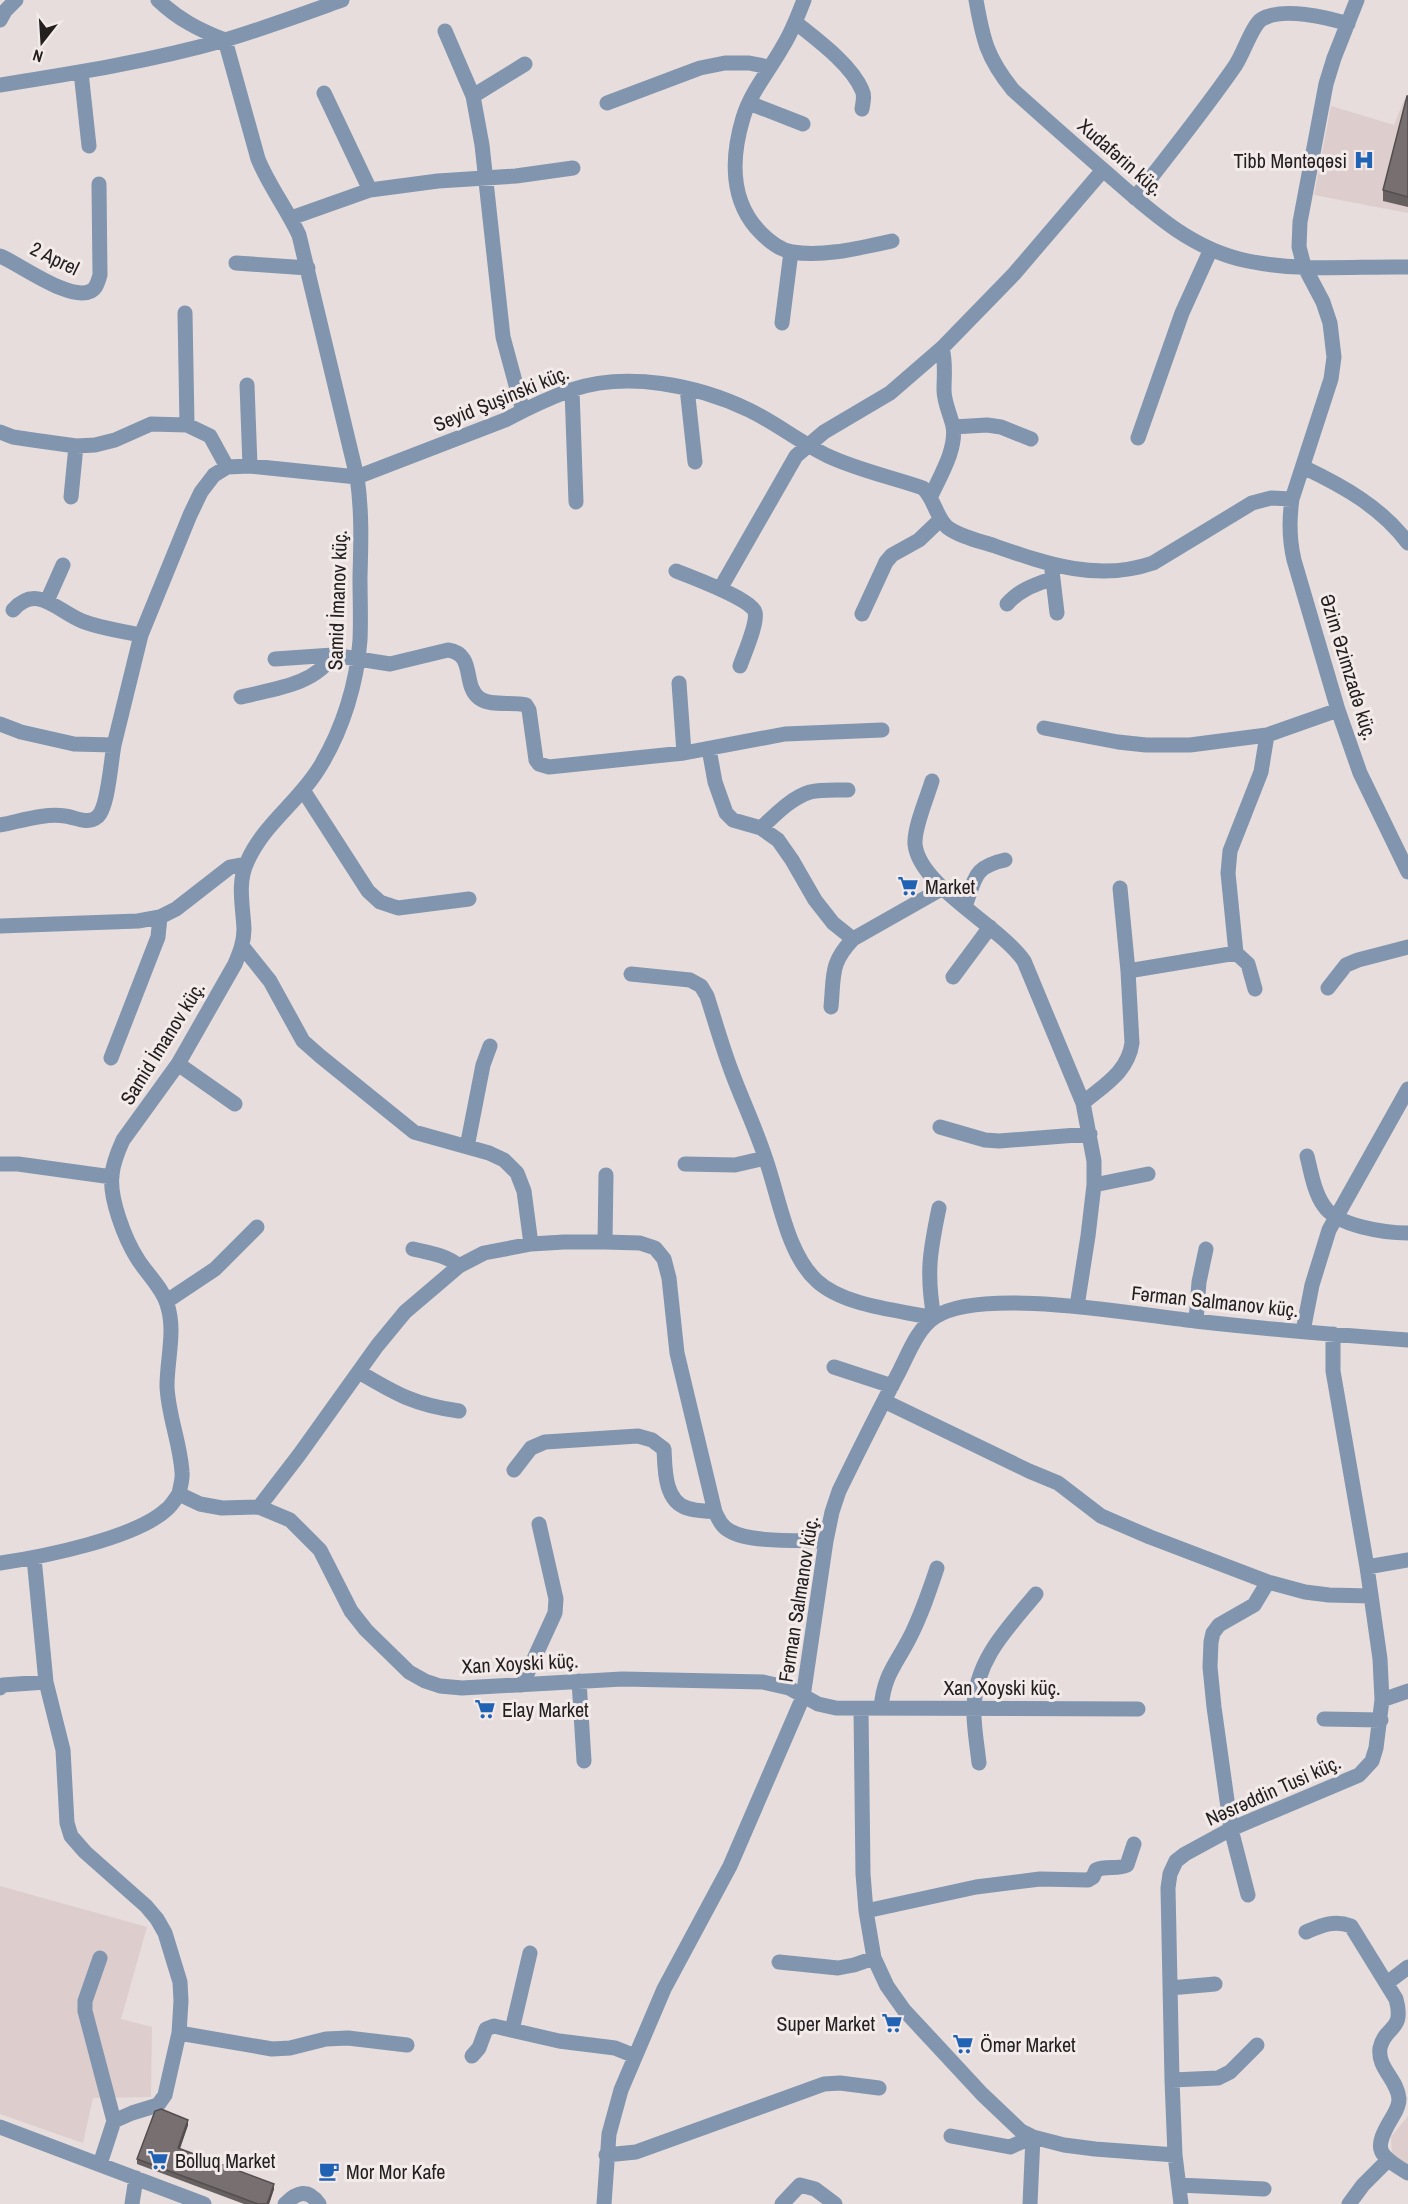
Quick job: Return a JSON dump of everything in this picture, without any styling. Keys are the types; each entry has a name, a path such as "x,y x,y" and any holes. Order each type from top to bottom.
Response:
{"street":[{"path":"0,20 16,0"},
{"path":"158,0 170,12 196,29 225,40"},
{"path":"0,85 172,54 225,40 342,0"},
{"path":"804,0 783,46 749,103 743,118 735,159 735,177 741,205 758,230 772,244 791,252 847,251 892,241"},
{"name":"Xudafərin küç.","path":"976,0 982,35 989,56 998,72 1013,90 1135,198 1188,239 1247,261 1304,266 1408,267"},
{"name":"Əzim Əzimzadə küç.","path":"1357,0 1326,84 1300,222 1299,247 1304,266 1323,302 1330,322 1334,357 1331,379 1292,499 1289,518 1291,548 1338,710 1359,773 1408,872"},
{"path":"1135,198 1241,59 1253,30 1260,20 1286,14 1328,17 1348,24"},
{"path":"795,22 831,51 851,74 862,90 864,99 862,109"},
{"path":"445,31 473,96 485,177 503,337 523,411"},
{"name":"Samid İmanov küç.","path":"179,1494 183,1474 168,1403 167,1383 171,1330 167,1301 136,1257 125,1233 113,1197 112,1177 117,1152 123,1140 178,1064 235,964 242,946 244,930 241,886 246,864 269,826 303,790 322,764 340,724 354,684 360,640 361,516 357,477 299,235 258,159 225,40"},
{"path":"607,103 700,68 726,63 749,63 770,67"},
{"path":"473,96 525,64"},
{"path":"81,72 89,146"},
{"path":"324,93 370,190"},
{"path":"749,103 803,124"},
{"path":"291,218 370,190 438,181 516,176 573,168"},
{"path":"720,589 796,456 808,444 840,421 890,393 942,348 1014,274 1103,170"},
{"name":"2 Aprel","path":"0,256 15,262 38,278 72,291 83,293 92,291 98,284 100,275 99,184"},
{"path":"1138,438 1182,313 1211,249"},
{"path":"782,322 791,252"},
{"path":"236,263 308,268"},
{"path":"185,313 186,425"},
{"path":"942,348 945,361 944,391 953,427 950,450 932,496 940,519 960,534 1052,572 1137,569 1153,564 1262,499 1292,499"},
{"name":"Seyid Şuşinski küç.","path":"227,466 250,466 357,477 505,420 572,390 613,383 647,383 687,388 724,399 751,411 826,455 852,466 923,488 932,496"},
{"path":"247,385 250,466"},
{"path":"687,388 695,462"},
{"path":"572,390 576,502"},
{"path":"0,432 13,437 76,446 95,445 115,440 151,424 186,425 210,436 227,466 214,474 201,492 141,635 114,745 103,808 97,817 88,821 65,816 49,816 0,825"},
{"path":"953,427 987,425 1001,427 1031,439"},
{"path":"71,497 76,446"},
{"path":"1303,467 1341,485 1406,534"},
{"path":"862,614 879,572 886,562 892,555 919,540 940,519"},
{"path":"47,601 63,565"},
{"path":"676,571 720,589 753,607 756,613 740,666"},
{"path":"1007,604 1014,596 1052,572"},
{"path":"1052,572 1057,613"},
{"path":"13,610 21,601 29,598 47,601 81,620 141,635"},
{"path":"275,659 333,655 390,664 448,650 456,651 463,657 474,693 480,699 487,702 525,705 529,710 536,760 539,764 549,767 684,753 785,734 882,730"},
{"path":"241,697 291,685 317,673 333,655"},
{"path":"679,683 684,753"},
{"path":"1044,728 1118,742 1146,745 1190,745 1267,735 1338,710"},
{"path":"0,724 21,732 74,744 114,745"},
{"path":"1255,988 1248,964 1236,953 1228,873 1230,851 1261,772 1267,735"},
{"path":"709,749 715,782 726,813 733,820 761,828 778,840 815,900 834,923 853,939"},
{"path":"932,781 915,843 926,869 943,888 1015,948 1024,961 1083,1103 1094,1161 1094,1185 1077,1306"},
{"path":"303,790 368,891 380,902 398,908 469,899"},
{"path":"761,828 779,811 802,795 812,791 848,790"},
{"path":"965,906 979,871 988,864 1005,860"},
{"path":"0,926 138,921 160,916 176,909 230,867 246,864"},
{"path":"831,1007 834,967 840,953 853,939 943,888"},
{"path":"1083,1103 1125,1067 1131,1054 1128,971 1120,888"},
{"path":"111,1059 158,937 160,916"},
{"path":"953,977 990,927"},
{"path":"242,946 270,981 303,1041 320,1056 414,1132 489,1153 504,1160 517,1173 524,1191 531,1244"},
{"path":"1328,988 1346,965 1408,948"},
{"path":"1128,971 1236,953"},
{"path":"631,974 690,980 701,986 707,996 731,1070 765,1158 793,1247 804,1267 817,1281 834,1293 860,1302 934,1318 928,1270 939,1208"},
{"path":"467,1147 483,1065 490,1046"},
{"path":"178,1064 235,1104"},
{"path":"1304,1331 1307,1305 1322,1248 1336,1216 1408,1089"},
{"path":"940,1127 985,1140 999,1141 1090,1134"},
{"path":"1307,1156 1318,1194 1325,1208 1336,1216 1365,1227 1408,1233"},
{"path":"685,1164 735,1166 765,1158"},
{"path":"0,1164 18,1164 112,1177"},
{"path":"1094,1185 1148,1173"},
{"path":"605,1242 606,1175"},
{"path":"167,1301 215,1269 257,1227"},
{"path":"259,1507 405,1312 459,1266 484,1253 531,1244 640,1243 655,1248 664,1259 669,1278 677,1353 715,1512 720,1522 729,1531 752,1538 826,1541"},
{"path":"413,1249 451,1259 459,1266"},
{"path":"1196,1321 1199,1282 1206,1249"},
{"name":"Fərman Salmanov küç.","path":"604,2204 606,2156 614,2112 635,2056 664,1989 730,1866 803,1697 826,1541 839,1491 915,1341 934,1318 946,1311 964,1306 1007,1303 1077,1306 1196,1321 1408,1340"},
{"name":"Nəsrəddin Tusi küç.","path":"1181,2204 1175,2155 1172,2080 1168,1888 1170,1874 1176,1861 1185,1854 1231,1829 1359,1774 1372,1761 1381,1720 1380,1659 1367,1567 1333,1371 1333,1334"},
{"path":"834,1367 892,1386"},
{"path":"359,1371 397,1395 432,1407 459,1411"},
{"path":"884,1401 1058,1484 1101,1516 1150,1538 1268,1582 1305,1592 1371,1596"},
{"path":"514,1470 531,1448 545,1442 638,1436 652,1440 664,1449 666,1482 675,1499 685,1508 715,1512"},
{"path":"0,1563 34,1558 118,1535 166,1510 179,1494"},
{"name":"Xan Xoyski küç.","path":"179,1494 200,1504 222,1508 259,1507 290,1520 320,1550 351,1611 366,1630 409,1672 440,1686 472,1688 622,1679 763,1682 789,1688 818,1704 836,1708 1138,1708"},
{"path":"522,1685 555,1613 556,1599 539,1524"},
{"path":"34,1558 46,1682 63,1750 67,1823 71,1836 157,1919 165,1933 180,1982 179,2033 165,2095 158,2105 132,2112 114,2121"},
{"path":"1367,1567 1408,1560"},
{"path":"881,1708 886,1678 924,1606 937,1568"},
{"path":"1248,1895 1231,1829 1214,1707 1210,1667 1211,1642 1219,1625 1254,1605 1268,1582"},
{"path":"979,1762 974,1707 981,1668 990,1650 1036,1594"},
{"path":"579,1681 584,1761"},
{"path":"0,1688 3,1685 46,1682"},
{"path":"1382,1700 1408,1691"},
{"path":"861,1709 863,1874 866,1911 874,1958 887,1986 904,2010 1006,2119 1021,2131 1033,2137 1064,2145 1175,2155"},
{"path":"1324,1719 1381,1720"},
{"path":"866,1911 976,1887 1040,1879 1088,1880 1094,1877 1096,1870 1103,1867 1123,1868 1128,1865 1134,1844"},
{"path":"1306,1932 1331,1922 1341,1922 1352,1926 1396,1999 1400,2012 1398,2023 1382,2041 1380,2060 1399,2098 1398,2107 1383,2132 1380,2144 1381,2152 1387,2161 1408,2173"},
{"path":"512,2030 530,1953"},
{"path":"779,1962 838,1968 874,1958"},
{"path":"100,1959 84,2011 114,2121 100,2164"},
{"path":"1387,1983 1408,1967"},
{"path":"1170,1988 1215,1984"},
{"path":"472,2056 479,2048 486,2029 489,2027 559,2041 615,2048 635,2056"},
{"path":"179,2033 272,2049 290,2048 326,2039 348,2038 406,2045"},
{"path":"1172,2080 1218,2078 1230,2073 1257,2045"},
{"path":"606,2156 636,2152 824,2084 840,2083 879,2088"},
{"path":"0,2127 204,2204"},
{"path":"951,2136 1010,2147 1033,2137"},
{"path":"1030,2204 1033,2137"},
{"path":"1348,2204 1387,2161"},
{"path":"132,2204 136,2178"},
{"path":"782,2204 800,2185 815,2189 835,2204"},
{"path":"1179,2186 1264,2189"},
{"path":"285,2204 293,2196 302,2192 309,2194 319,2204"}],"shaded area":[{"name":"Tibb Məntəqəsi","path":"1404,100 1408,101 1408,213 1314,195 1331,106 1394,125"},
{"path":"0,1886 147,1927 121,2019 152,2027 151,2097 93,2098 83,2143 0,2114"},
{"path":"1408,2116 1408,2166 1392,2155 1391,2137"}],"building":[{"path":"1408,96 1408,197 1383,190"},
{"path":"161,2109 188,2120 178,2148 274,2184 267,2204 258,2204 137,2159 155,2111"}],"place":[{"name":"Tibb Məntəqəsi","path":"1364,160"},
{"name":"Market","path":"908,886"},
{"name":"Elay Market","path":"485,1709"},
{"name":"Super Market","path":"892,2023"},
{"name":"Ömər Market","path":"963,2044"},
{"name":"Bolluq Market","path":"158,2160"},
{"name":"Mor Mor Kafe","path":"329,2171"}]}
